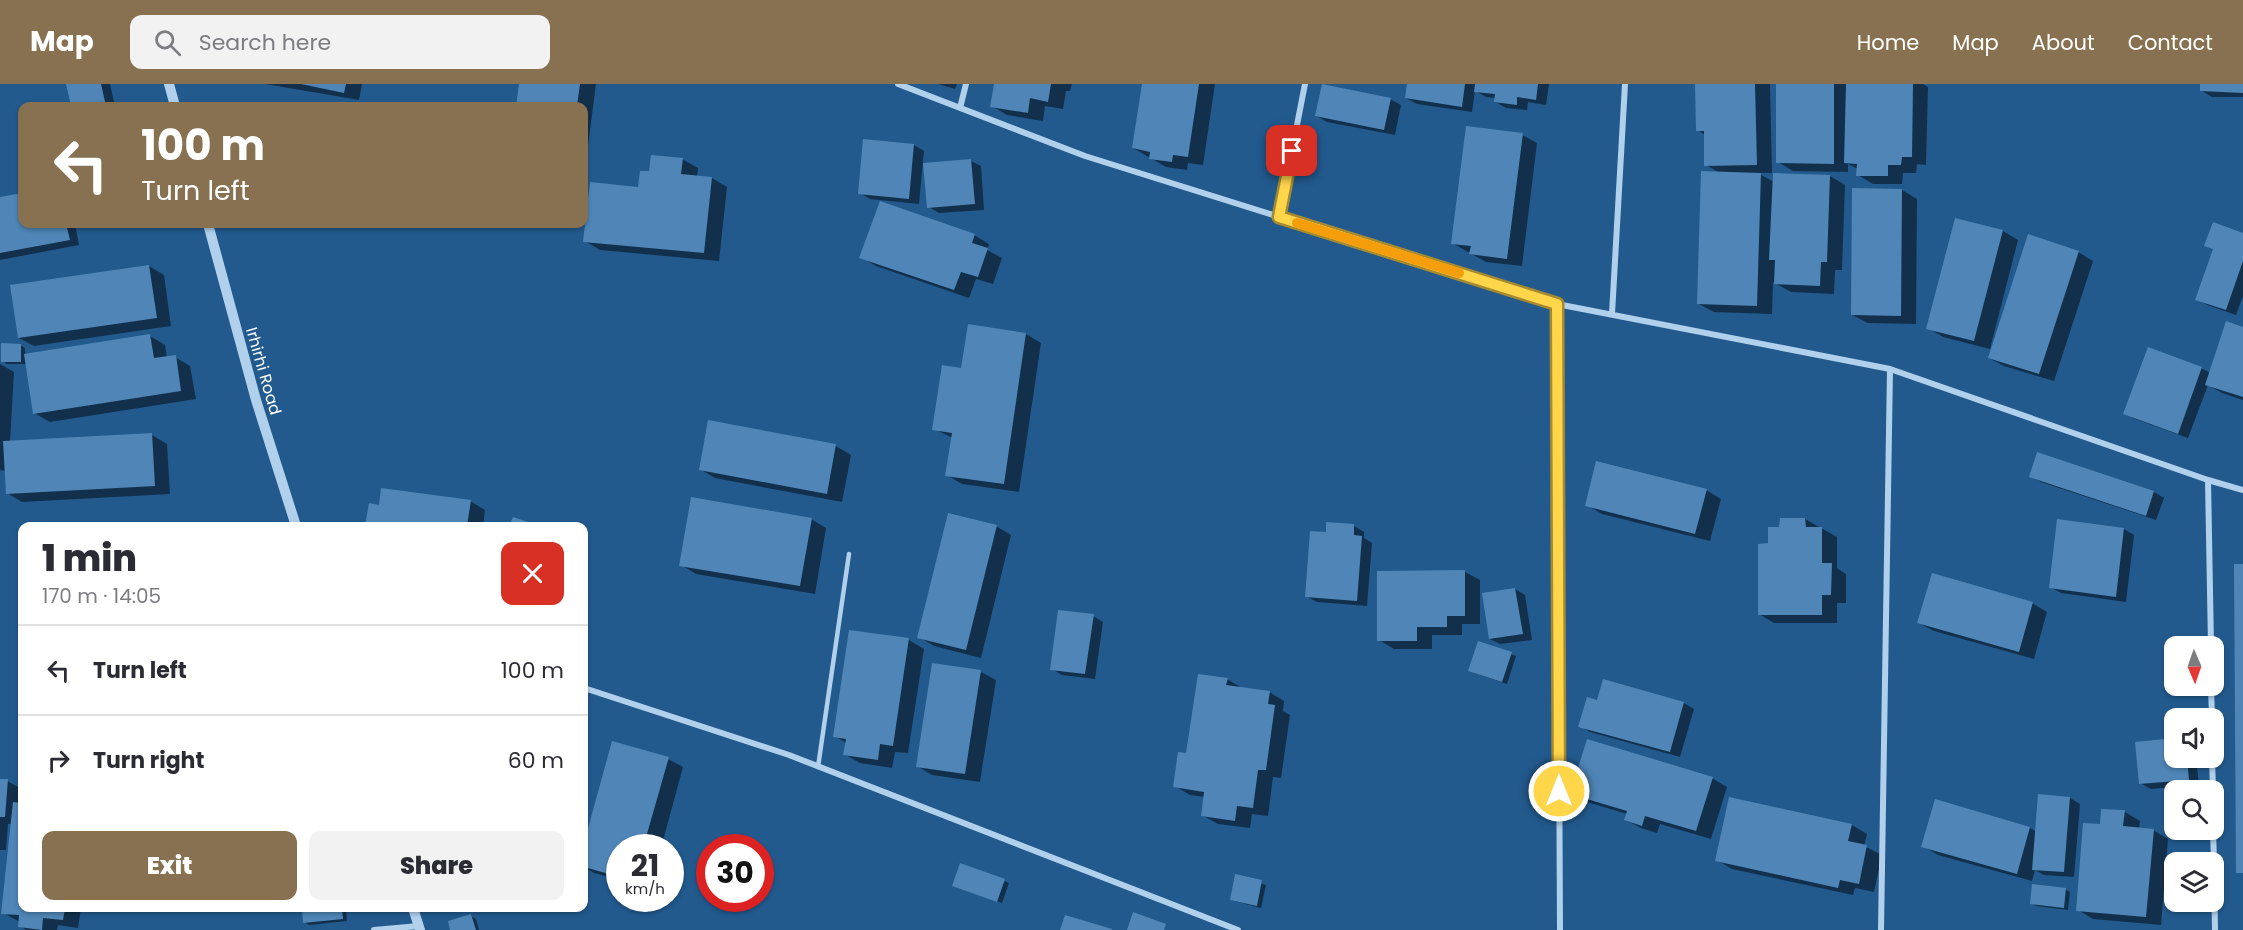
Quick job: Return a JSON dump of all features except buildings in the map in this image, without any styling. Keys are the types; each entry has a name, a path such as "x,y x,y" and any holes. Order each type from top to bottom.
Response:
{"street":[{"path":"169,84 174,102"},
{"path":"897,84 1085,156 1557,304 1890,369 2208,480 2243,489"},
{"path":"960,108 966,84"},
{"path":"1279,217 1305,84"},
{"path":"1612,315 1625,84"},
{"name":"Irhirhi Road","path":"209,228 256,400 295,522"},
{"path":"1557,304 1560,930"},
{"path":"1881,930 1890,369"},
{"path":"2208,480 2211,636"},
{"path":"588,689 789,755 1238,930"},
{"path":"374,930 420,928 414,912"},
{"path":"2215,912 2215,930"}],"lane":[{"path":"818,767 849,554"}],"slow traffic":[{"path":"1297,223 1459,273"}],"route":[{"path":"1292,151 1279,217 1557,304 1559,791"}]}
